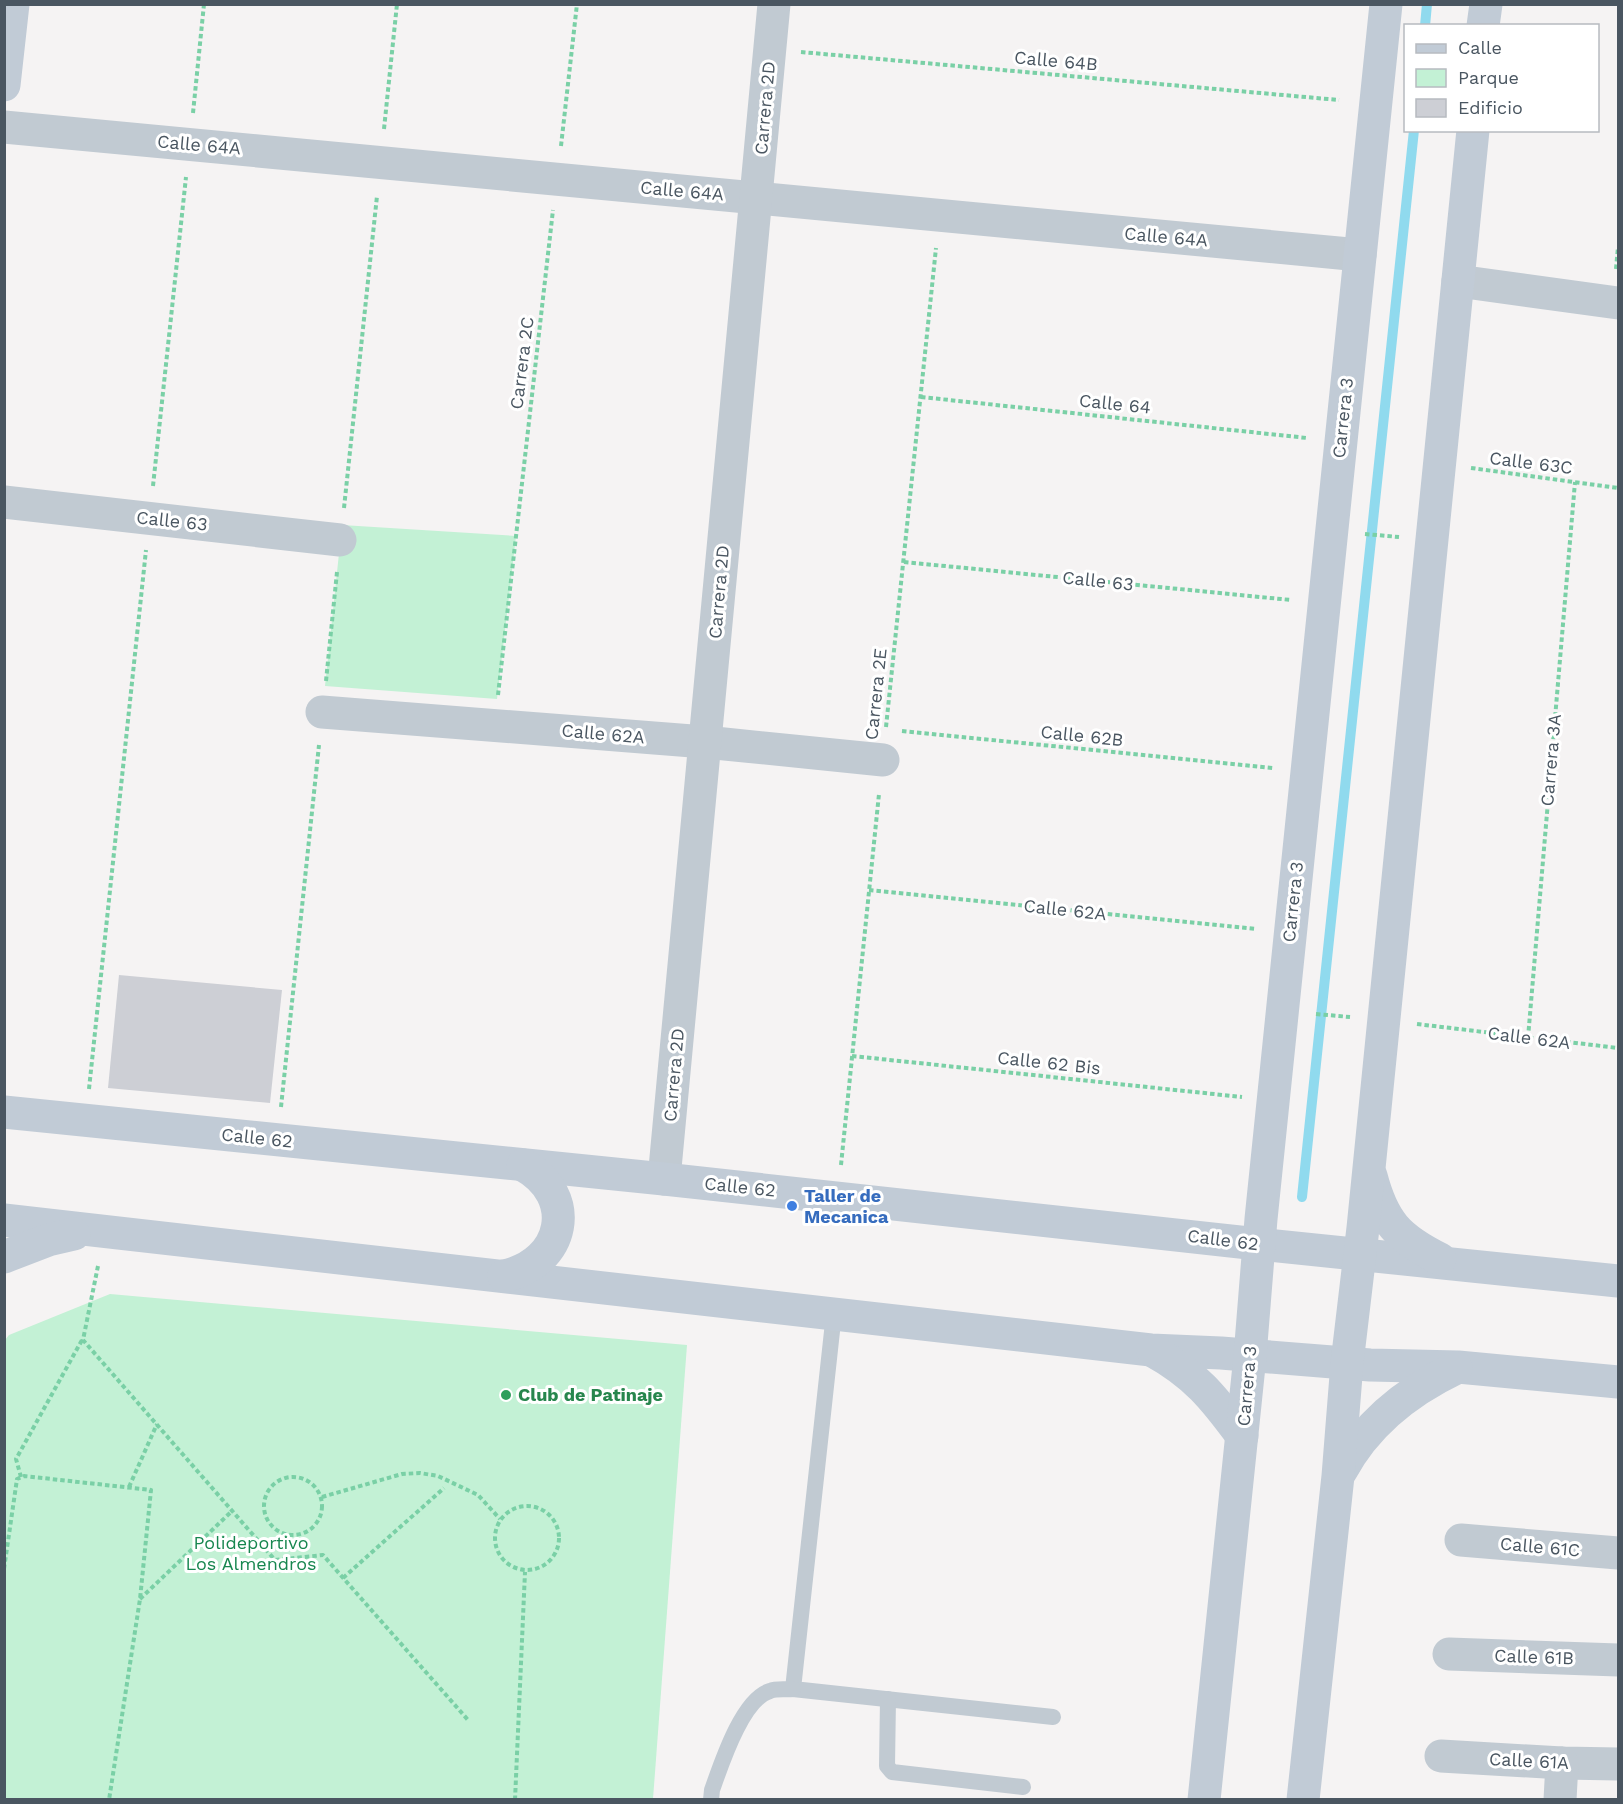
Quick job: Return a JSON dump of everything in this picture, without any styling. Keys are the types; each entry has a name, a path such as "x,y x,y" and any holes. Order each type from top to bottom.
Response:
{"street":[{"path":"4,85 13,4"},
{"name":"Carrera 2D","path":"664,1179 774,4"},
{"name":"Carrera 3","path":"1204,1800 1250,1356 1258,1244 1386,4"},
{"path":"1483,24 1486,4"},
{"name":"Calle 64A","path":"4,127 1360,255"},
{"path":"1303,1800 1338,1476 1347,1363 1360,1254 1473,132"},
{"path":"1458,281 1618,303"},
{"name":"Calle 63","path":"4,502 340,540"},
{"name":"Calle 62A","path":"322,712 705,742 884,745"},
{"name":"Calle 62","path":"12,1111 1618,1281"},
{"path":"1370,1147 1371,1174 1378,1201 1391,1224 1413,1246 1441,1260 1471,1265"},
{"path":"504,1276 519,1273 533,1266 553,1243 557,1228 558,1212 547,1184 536,1172 523,1165"},
{"path":"4,1220 1151,1350 1347,1363 1458,1367 1618,1382"},
{"path":"4,1257 48,1240 90,1231"},
{"path":"1151,1350 1173,1362 1204,1388 1242,1436"},
{"path":"1338,1476 1351,1452 1388,1412 1433,1379 1458,1367"},
{"name":"Calle 61C","path":"1461,1540 1618,1553"},
{"name":"Calle 61B","path":"1449,1654 1618,1660"},
{"name":"Calle 61A","path":"1440,1756 1618,1764"},
{"path":"1560,1800 1563,1763"}],"lane":[{"path":"793,1689 834,1313"},
{"path":"711,1800 712,1790 733,1734 756,1701 769,1691 793,1689 1053,1717"},
{"path":"888,1699 887,1766 892,1772 1023,1787"}],"path":[{"name":"Carrera 2C","path":"494,725 577,4"},
{"name":"Calle 64B","path":"770,49 1339,100"},
{"name":"Carrera 2E","path":"840,1175 939,215"},
{"name":"Calle 64","path":"921,397 1307,438"},
{"name":"Calle 63C","path":"1439,464 1618,488"},
{"name":"Carrera 3A","path":"1528,1038 1575,482"},
{"path":"1362,534 1406,538"},
{"name":"Calle 63","path":"903,562 1292,600"},
{"name":"Calle 62B","path":"884,745 1276,769"},
{"name":"Calle 62A","path":"869,890 1260,929"},
{"path":"1311,1013 1357,1018"},
{"name":"Calle 62A","path":"1415,1024 1618,1048"},
{"name":"Calle 62 Bis","path":"852,1056 1244,1097"},
{"path":"21,1477 16,1459 82,1340 98,1266"},
{"path":"82,1340 275,1560 323,1555 468,1720"},
{"path":"129,1487 157,1424"},
{"path":"322,1497 402,1474 420,1473 438,1476 477,1495 500,1519"},
{"path":"295,1476 312,1482 322,1497 321,1516 310,1531 293,1536 275,1529 265,1514 265,1496 277,1481 295,1476"},
{"path":"4,1569 17,1479 21,1477 151,1490 140,1599 109,1800"},
{"path":"343,1578 444,1488"},
{"path":"526,1505 541,1508 553,1518 559,1531 559,1546 552,1560 540,1569 525,1572 504,1562 494,1541 500,1519 512,1509 526,1505"},
{"path":"140,1599 232,1511"},
{"path":"515,1800 525,1572"}],"green space":[{"path":"342,525 516,536 497,699 325,686"},
{"name":"Polideportivo Los Almendros","path":"110,1294 687,1345 653,1799 5,1799 5,1340 9,1335"}],"building":[{"path":"119,975 282,990 270,1103 108,1088"}],"waterway":[{"path":"1425,24 1427,4"},
{"path":"1302,1197 1414,132"}],"place":[{"name":"Taller de Mecanica","path":"792,1206"},
{"name":"Club de Patinaje","path":"506,1395"}]}
